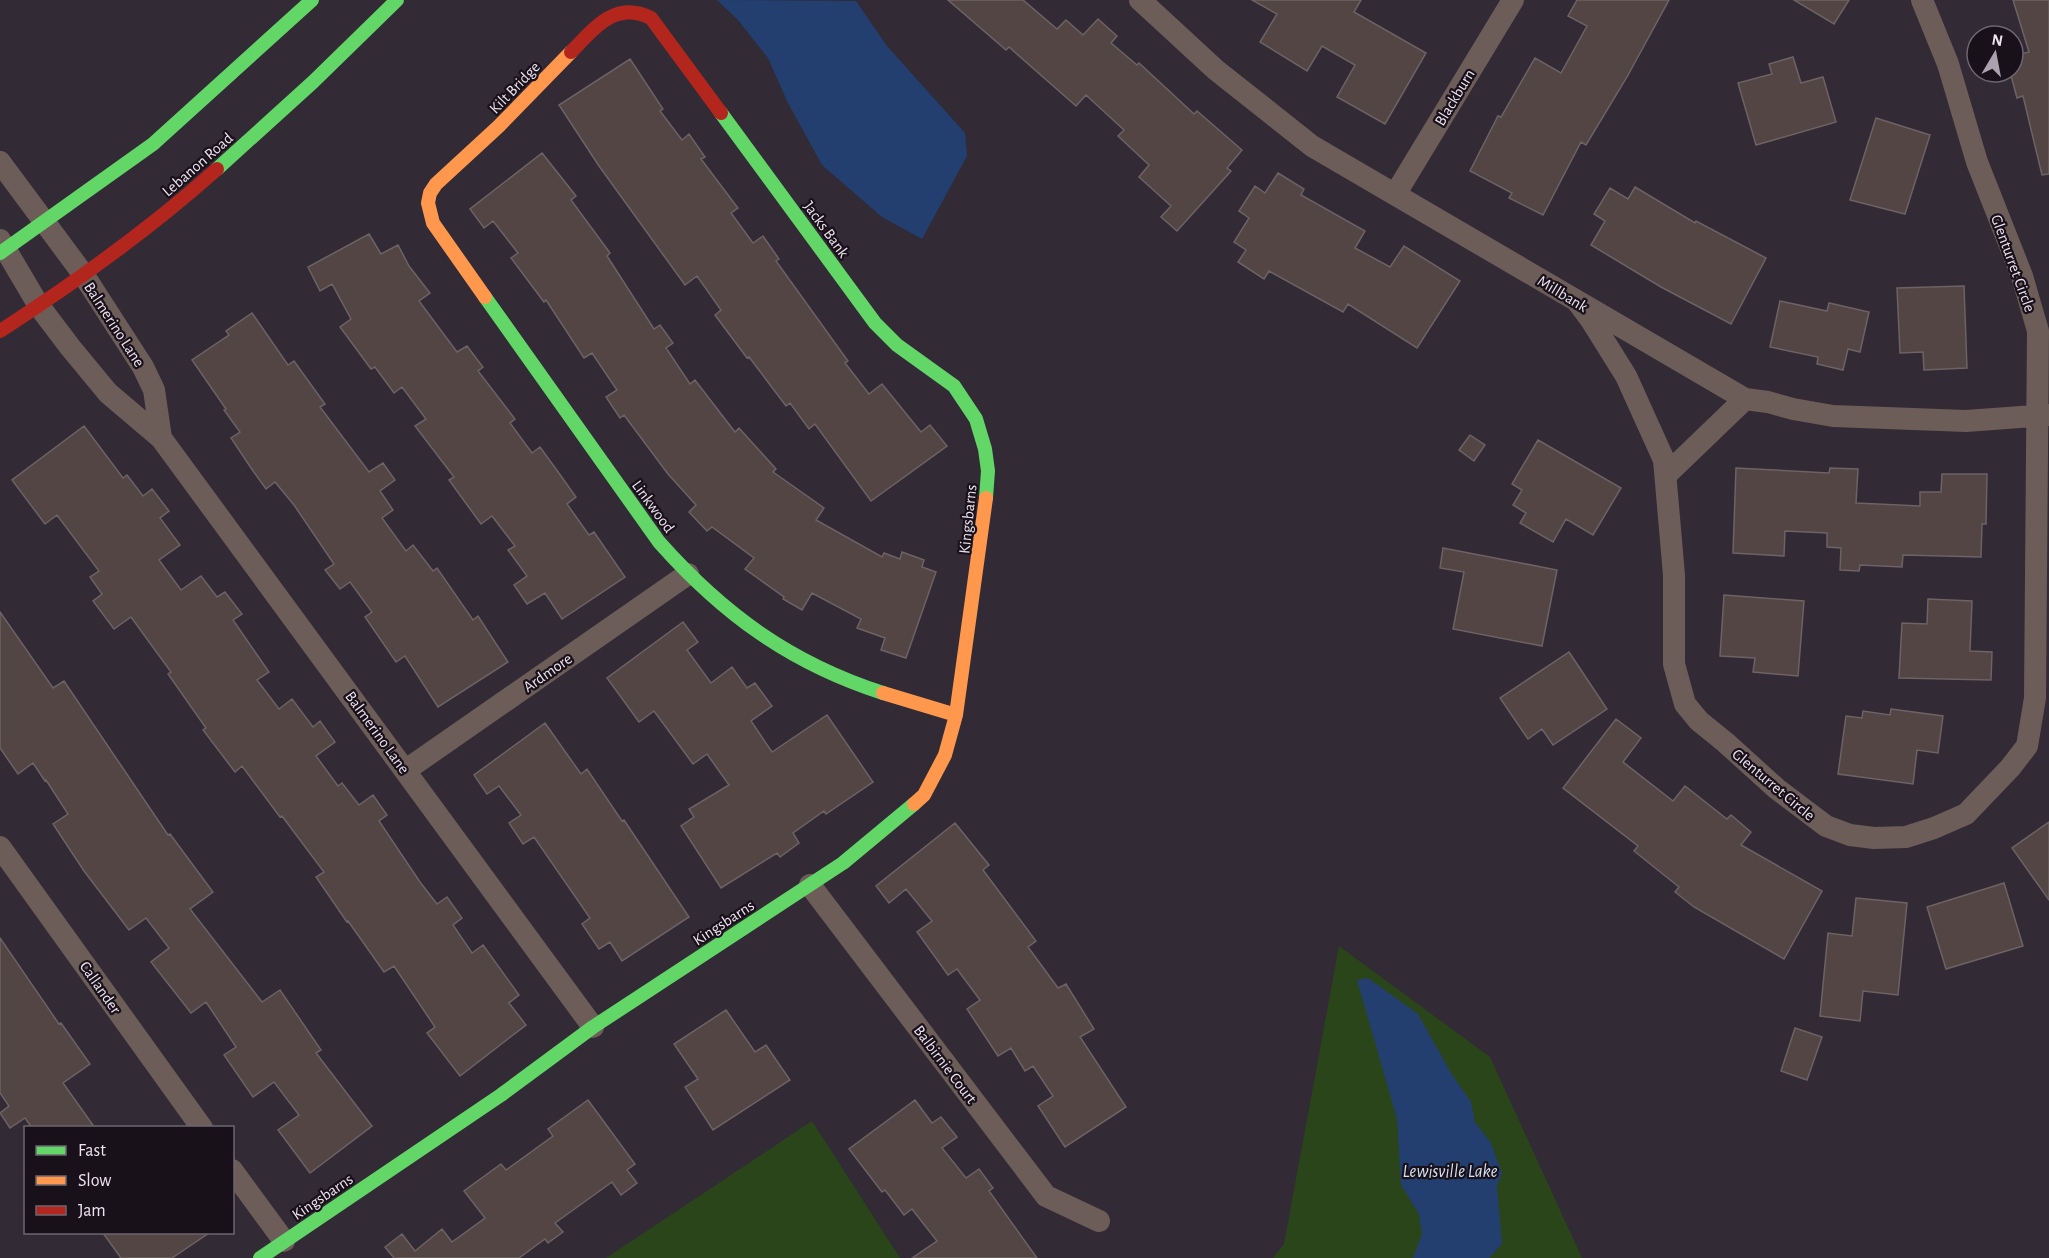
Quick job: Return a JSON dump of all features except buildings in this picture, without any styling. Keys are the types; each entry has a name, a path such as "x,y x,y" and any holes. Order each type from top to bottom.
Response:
{"street":[{"path":"2,247 44,221 153,144 312,0"},
{"name":"Lebanon Road","path":"0,331 39,306 154,223 313,82 397,0"},
{"name":"Millbank","path":"1140,0 1216,70 1312,146 1745,399 1833,416 1966,421 2044,416"},
{"name":"Blackburn","path":"1396,193 1513,0"},
{"name":"Glenturret Circle","path":"1577,301 1592,320 1626,376 1664,460 1674,575 1674,664 1685,704 1699,721 1777,789 1826,826 1850,835 1906,837 1966,814 2010,768 2027,746 2035,698 2044,416 2038,331 2022,276 1977,162 1948,64 1922,0"},
{"name":"Kilt Bridge","path":"429,200 435,184 499,126 608,14 618,8 630,7"},
{"name":"Jacks Bank","path":"630,7 643,11 651,18 875,323 897,345 954,386 962,396 980,429 988,471"},
{"name":"Balmerino Lane","path":"0,162 83,274 144,367 154,390 161,438"},
{"name":"Linkwood","path":"429,200 431,217 438,231 659,542 688,574 740,619 792,656 858,685 956,715"},
{"name":"Balmerino Lane","path":"2,247 39,306 108,393 161,438 593,1027"},
{"path":"1666,475 1745,399"},
{"name":"Kingsbarns","path":"260,1258 501,1095 593,1027 843,863 924,795 945,756 956,715 986,515 988,471"},
{"name":"Ardmore","path":"406,770 688,574"},
{"name":"Callander","path":"0,848 201,1126"},
{"name":"Balbirnie Court","path":"810,885 1046,1196 1099,1221"},
{"path":"234,1173 285,1241"}],"green space":[{"path":"1339,946 1490,1057 1582,1258 1273,1258 1284,1244"},
{"path":"812,1121 900,1258 606,1258"}],"water":[{"path":"717,0 856,1 887,46 965,133 967,156 922,239 882,217 822,165 787,101 768,58 738,20"},
{"name":"Lewisville Lake","path":"1368,978 1418,1014 1451,1073 1471,1102 1475,1122 1491,1143 1502,1173 1497,1186 1502,1244 1489,1258 1413,1258 1422,1234 1419,1214 1401,1185 1397,1119 1357,980"}],"traffic: fast":[{"path":"0,253 153,144 312,0"},
{"path":"217,169 313,82 397,0"},
{"path":"721,113 875,323 897,345 954,386 976,419 985,449 988,471 986,498"},
{"path":"485,297 659,542 683,568 733,614 788,651 849,681 883,693"},
{"path":"260,1258 501,1095 593,1027 843,863 914,804"}],"traffic: slow":[{"path":"485,297 433,223 428,203 430,193 436,184 499,126 571,52"},
{"path":"914,804 924,795 945,755 956,715 986,498"},
{"path":"883,693 956,715"}],"traffic: jam":[{"path":"571,52 606,19 627,12 651,18 721,113"},
{"path":"0,331 112,254 166,213 217,169"}]}
